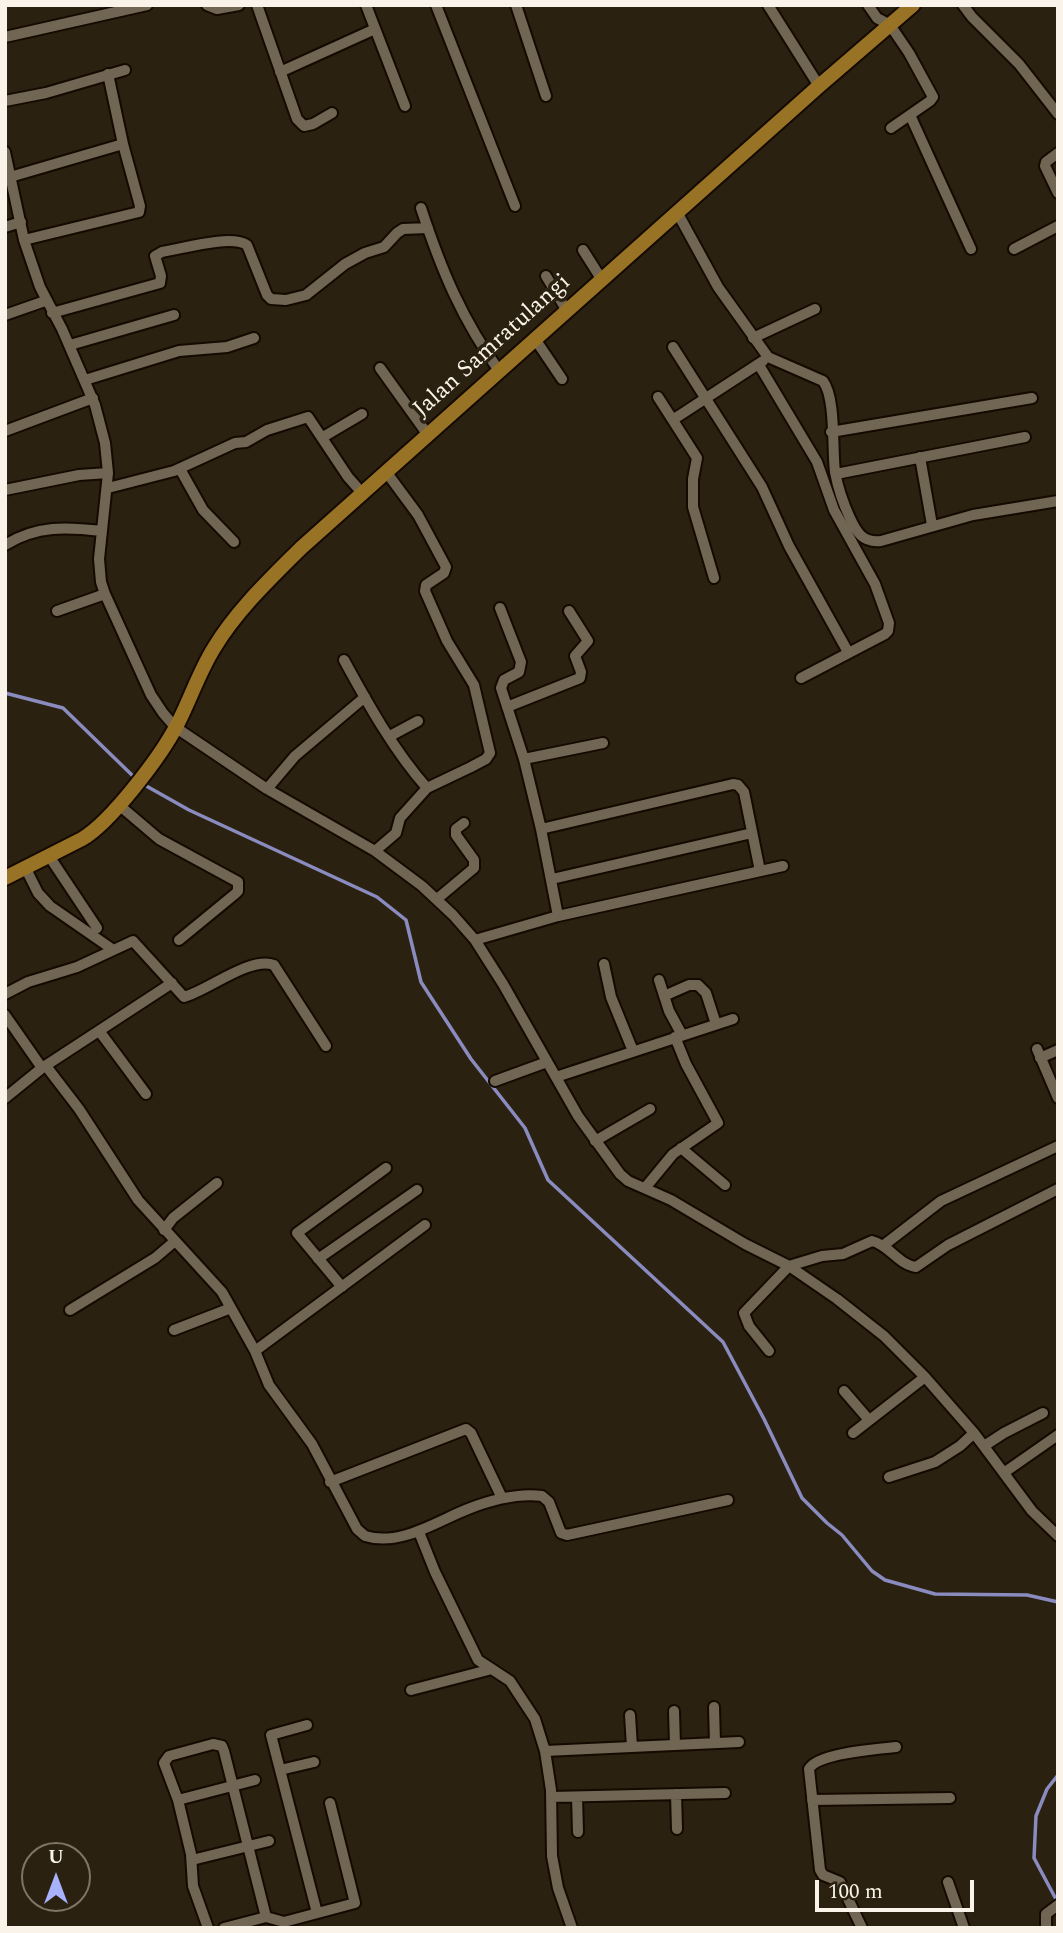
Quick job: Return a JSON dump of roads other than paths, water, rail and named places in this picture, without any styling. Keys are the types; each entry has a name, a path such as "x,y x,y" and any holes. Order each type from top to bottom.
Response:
{"main road":[{"name":"Jalan Samratulangi","path":"5,878 92,833 119,805 175,727 207,660 228,626 287,562 818,86 913,5"}],"street":[{"path":"5,37 146,5"},
{"path":"207,5 217,9 239,5"},
{"path":"257,5 300,123 308,125 332,113"},
{"path":"366,5 405,106"},
{"path":"436,5 515,206"},
{"path":"516,5 546,96"},
{"path":"768,5 818,86"},
{"path":"868,5 877,18 890,26 909,53 933,97 891,128"},
{"path":"963,5 1019,64 1058,114"},
{"path":"281,72 375,29"},
{"path":"5,101 46,93 125,70"},
{"path":"24,240 139,212 140,206 108,74"},
{"path":"910,115 971,249"},
{"path":"10,177 123,144"},
{"path":"5,152 24,240 45,300 70,345 93,398 105,443 108,488 100,573 105,594 151,695 163,713 175,727 267,789 375,851 437,899 475,940 595,1141 620,1174 628,1181 671,1200 745,1244 789,1266 884,1336 925,1377 974,1433 1032,1511 1058,1536"},
{"path":"1058,153 1046,162 1045,166 1058,192"},
{"path":"421,208 455,300 480,344 500,372"},
{"path":"677,212 718,287 753,338 817,461 834,510 875,584 889,623 885,634 801,678"},
{"path":"5,227 20,222"},
{"path":"1014,249 1058,226"},
{"path":"52,313 160,283 161,276 155,256 162,252 228,241 247,245 271,299 295,298 306,295 358,256 384,247 403,229 428,228"},
{"path":"583,250 602,280"},
{"path":"546,276 567,312"},
{"path":"5,315 45,300"},
{"path":"753,338 815,309"},
{"path":"70,345 174,315"},
{"path":"85,380 179,351 227,347 254,338"},
{"path":"536,339 562,379"},
{"path":"673,346 762,487 789,546 848,652"},
{"path":"674,419 764,361"},
{"path":"764,361 822,381 826,386 835,474 840,493 855,530 868,541 881,541 932,525 1058,501"},
{"path":"380,368 428,435"},
{"path":"659,397 698,458 693,480 693,507 714,578"},
{"path":"5,431 93,398"},
{"path":"831,432 1032,398"},
{"path":"323,437 362,414"},
{"path":"108,488 180,469 235,443 242,444 267,430 307,417 348,477 363,494"},
{"path":"835,474 1024,437"},
{"path":"920,457 932,525"},
{"path":"180,469 202,510 233,541"},
{"path":"5,490 79,475 108,473"},
{"path":"375,851 396,832 400,818 427,788 489,757 474,685 447,641 425,591 426,585 443,573 446,567 418,515 387,473"},
{"path":"6,544 17,537 41,529 60,527 102,531"},
{"path":"57,611 105,594"},
{"path":"500,608 521,662 519,672 502,683 501,688 524,760 558,916"},
{"path":"507,707 580,678 581,672 575,656 588,641 569,611"},
{"path":"344,660 412,771 427,788"},
{"path":"267,789 295,757 365,697"},
{"path":"390,736 418,721"},
{"path":"524,760 603,743"},
{"path":"541,829 733,784 738,785 744,792 760,871"},
{"path":"119,805 159,839 238,882 238,891 235,894 179,940"},
{"path":"437,899 474,868 474,860 456,835 457,829 464,823"},
{"path":"552,879 752,833"},
{"path":"49,856 97,928"},
{"path":"475,940 558,916 783,866"},
{"path":"25,867 38,893 50,906 112,949"},
{"path":"5,995 39,978 77,967 133,941 181,996 187,997 258,964 274,965 326,1046"},
{"path":"604,964 611,997 633,1051"},
{"path":"645,1188 681,1148 718,1123 687,1064 659,980"},
{"path":"5,1098 44,1067 172,983"},
{"path":"664,996 690,985 698,985 706,993 716,1024"},
{"path":"5,1015 79,1109 138,1200 205,1271 231,1308 255,1351 269,1385 312,1444 357,1530 365,1536 397,1536 419,1532 467,1510 502,1498 542,1496 549,1502 561,1533 567,1535 729,1500"},
{"path":"556,1077 733,1019"},
{"path":"100,1032 146,1094"},
{"path":"1057,1096 1038,1054 1058,1050"},
{"path":"495,1082 547,1062"},
{"path":"595,1141 650,1109"},
{"path":"884,1245 941,1201 1058,1146"},
{"path":"681,1148 725,1185"},
{"path":"342,1287 297,1233 386,1168"},
{"path":"164,1230 173,1218 217,1182"},
{"path":"769,1350 749,1326 744,1313 789,1266 822,1256 842,1254 872,1241 884,1245 909,1265 916,1267 948,1245 1058,1189"},
{"path":"318,1259 416,1190"},
{"path":"255,1351 425,1225"},
{"path":"70,1310 155,1258 175,1241"},
{"path":"174,1330 231,1308"},
{"path":"853,1433 925,1377"},
{"path":"844,1391 869,1420"},
{"path":"984,1447 1004,1433 1043,1413"},
{"path":"330,1482 466,1429 471,1433 502,1498"},
{"path":"889,1477 935,1462 974,1433"},
{"path":"1005,1472 1058,1435"},
{"path":"419,1532 435,1572 478,1660 510,1681 536,1719 545,1751 551,1797 552,1856 558,1888 572,1928"},
{"path":"411,1690 492,1669"},
{"path":"714,1707 715,1743"},
{"path":"674,1711 675,1745"},
{"path":"630,1714 632,1747"},
{"path":"307,1726 271,1735 317,1913"},
{"path":"545,1751 739,1742"},
{"path":"208,1928 193,1886 192,1860 178,1800 164,1760 189,1749 213,1744 222,1746 266,1917"},
{"path":"862,1928 840,1881 823,1875 820,1870 808,1769 813,1763 837,1755 896,1747"},
{"path":"281,1770 314,1762"},
{"path":"178,1800 255,1780"},
{"path":"551,1797 725,1793"},
{"path":"676,1794 677,1829"},
{"path":"577,1797 578,1832"},
{"path":"811,1800 950,1798"},
{"path":"224,1928 266,1917 285,1922 355,1903 330,1803"},
{"path":"192,1860 270,1841"},
{"path":"948,1882 964,1928"},
{"path":"1046,1928 1046,1914 1058,1905"}],"waterway":[{"path":"5,693 63,708 135,778"},
{"path":"141,783 189,810 377,897 406,920 421,982 471,1059 525,1128 548,1180 723,1342 802,1498 842,1535 872,1571 885,1580 935,1594 1027,1595 1058,1602"},
{"path":"1058,1775 1047,1789 1036,1816 1034,1858 1058,1903"}]}
